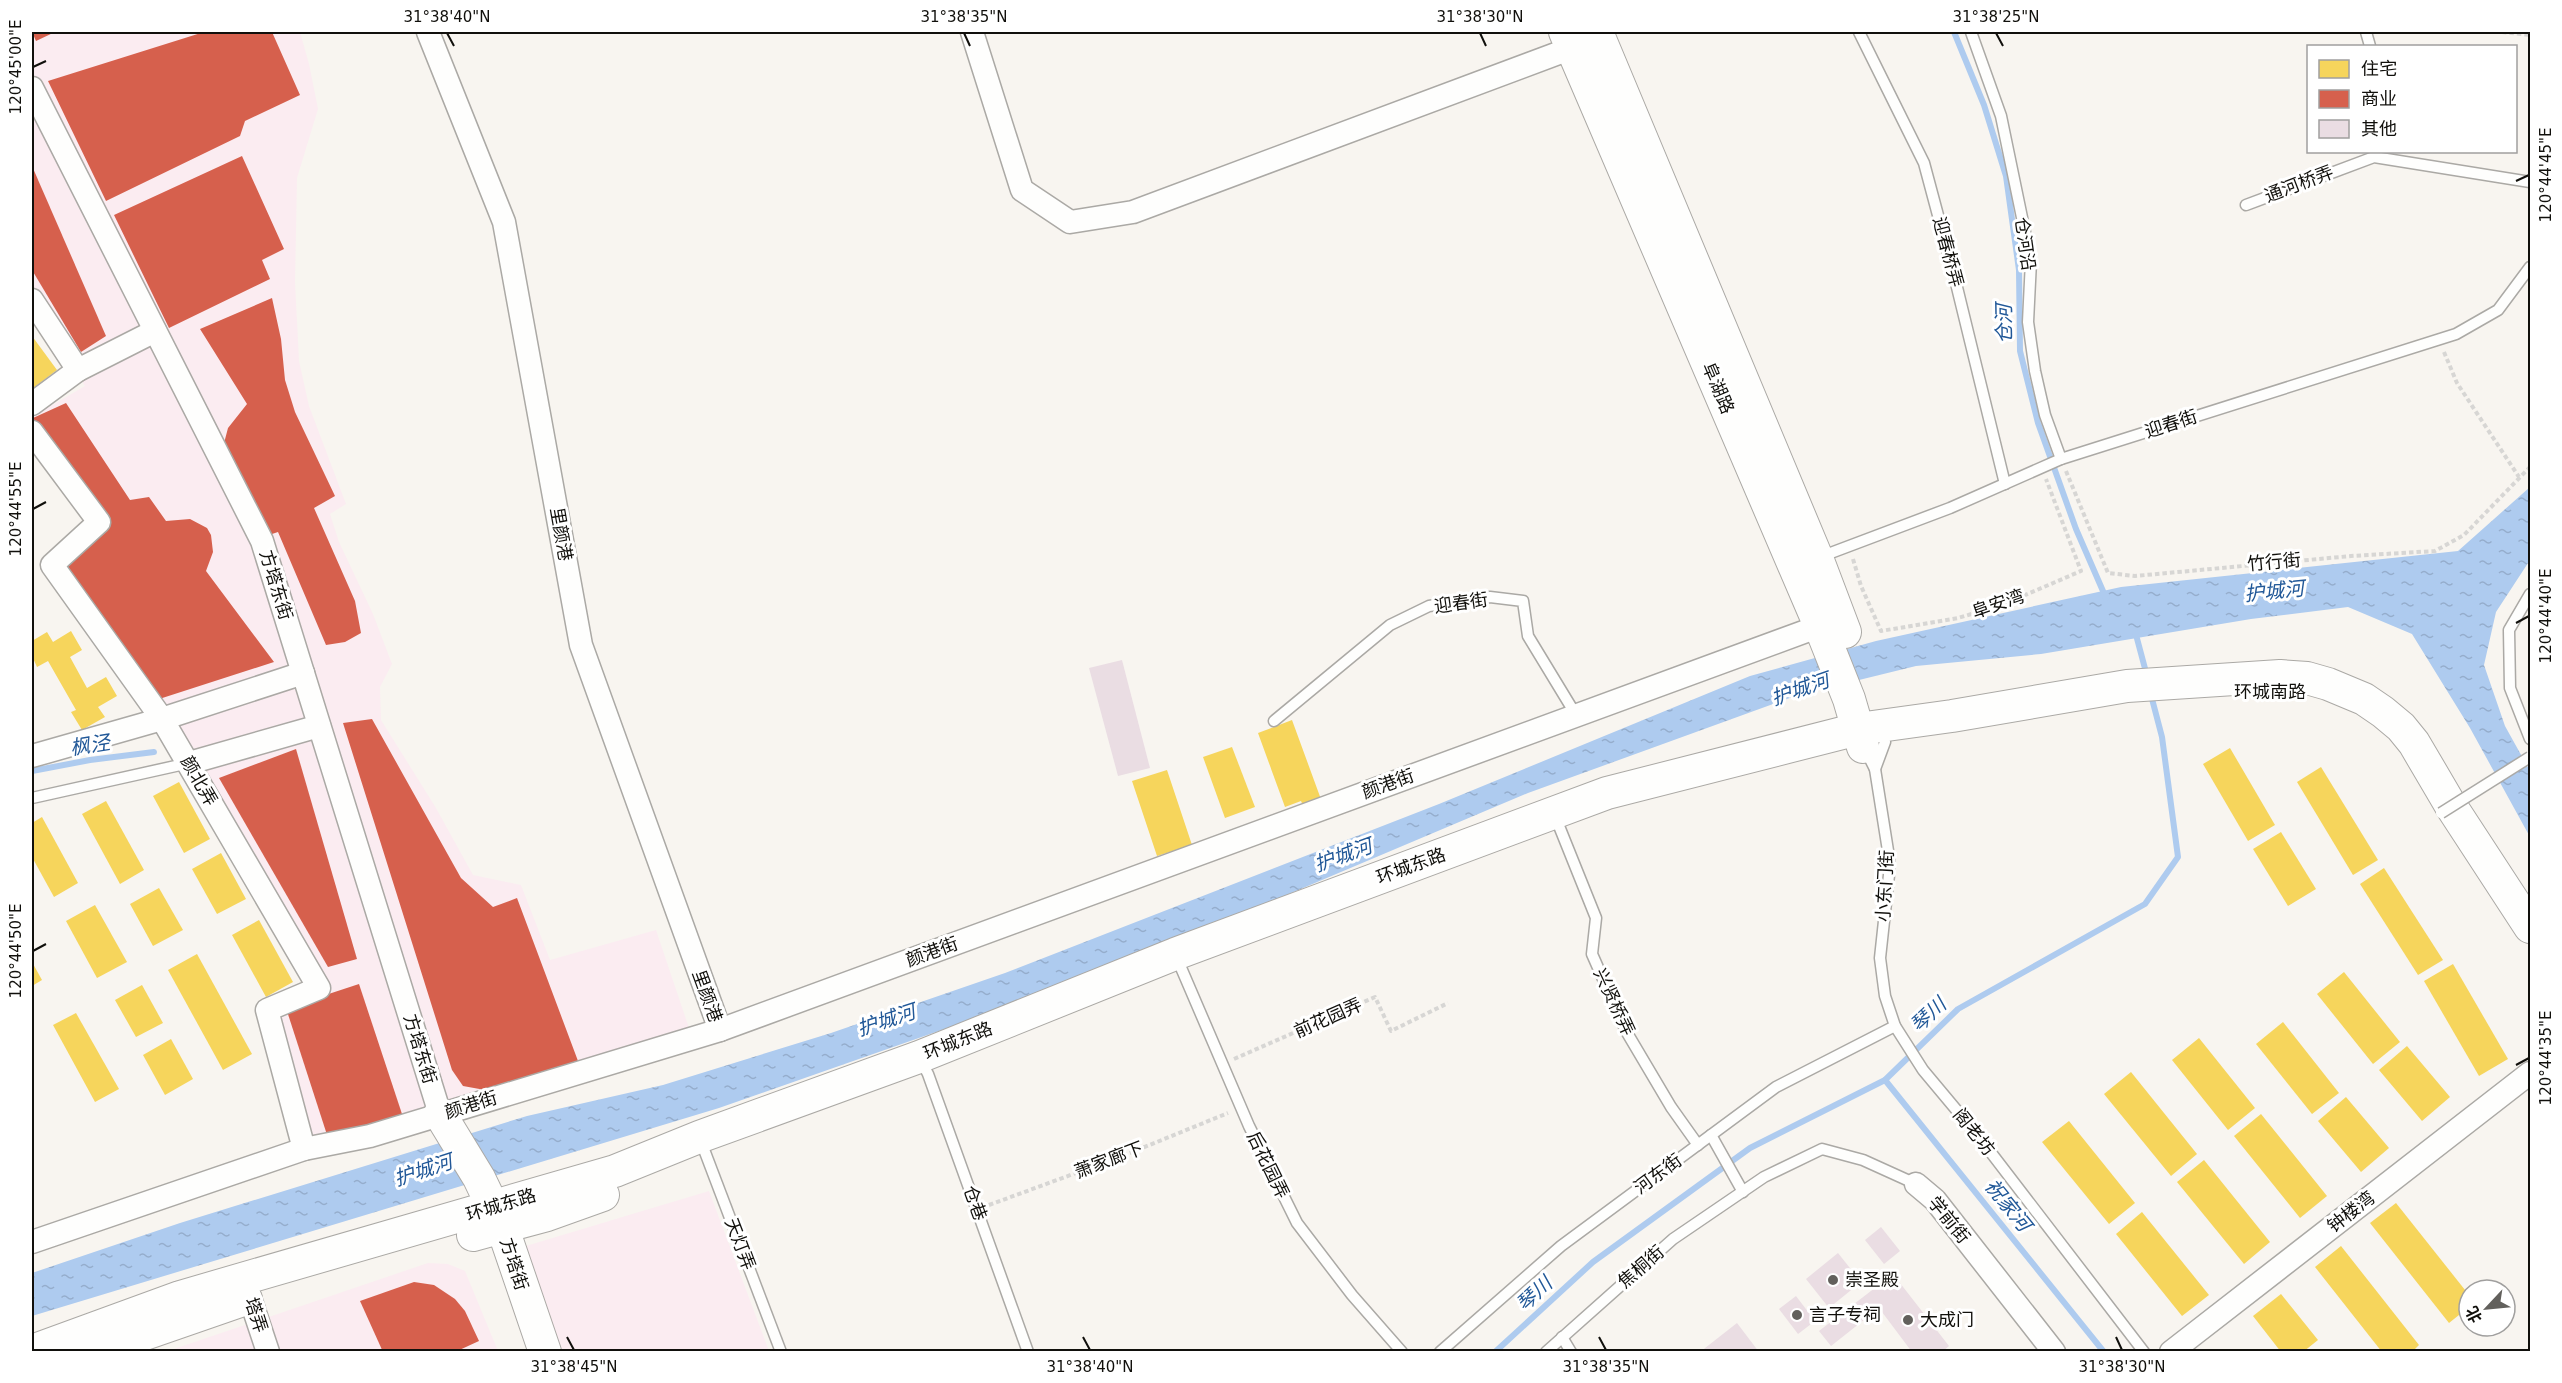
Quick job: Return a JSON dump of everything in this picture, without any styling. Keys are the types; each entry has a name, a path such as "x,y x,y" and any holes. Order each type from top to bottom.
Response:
{"main road":[{"name":"阜湖路","path":"1578,37 1806,562 1832,637 1858,696 1873,743"},
{"name":"环城南路","path":"1873,743 2128,693 2175,689 2312,691 2331,698 2384,736 2446,809 2530,927"},
{"name":"环城东路","path":"93,1352 247,1288 489,1220 615,1171 703,1147 924,1065 1179,963 1557,822 1607,793 1873,743"},
{"name":"环城南路","path":"2446,809 2530,952"},
{"name":"方塔街","path":"440,1114 472,1180 545,1352"},
{"name":"方塔街","path":"489,1220 527,1352"},
{"name":"环城东路","path":"32,1352 180,1297 247,1288"}],"street":[{"name":"里颜港","path":"428,32 504,222 581,645 720,1030"},
{"path":"972,32 1022,190 1070,222 1134,212 1578,37"},
{"name":"方塔东街","path":"32,88 262,541 440,1114"},
{"path":"32,300 78,370"},
{"path":"32,404 78,370 155,331"},
{"name":"颜北弄","path":"32,432 99,522 52,565 162,719 319,988 267,1010 304,1149"},
{"name":"颜港街","path":"32,1242 304,1149 370,1136 720,1030 1576,715 1832,637"},
{"path":"32,756 162,719 303,673"},
{"path":"189,764 319,726"},
{"name":"钟楼湾","path":"2171,1352 2530,1073"},
{"name":"学前街","path":"1916,1184 1935,1200 2054,1352"},
{"name":"塔弄","path":"247,1288 268,1352"}],"lane":[{"name":"迎春桥弄","path":"1859,32 1924,163 2005,484"},
{"name":"仓河沿","path":"1971,32 1983,59 2004,127 2031,261 2028,322 2035,371 2045,415 2061,459"},
{"name":"通河桥弄","path":"2246,205 2374,157 2398,156 2530,182"},
{"name":"迎春街","path":"1806,562 2005,484 2061,459 2456,334 2498,310 2530,267"},
{"path":"2530,594 2509,630 2510,688 2530,739"},
{"name":"迎春街","path":"1274,721 1390,625 1429,606 1490,597 1523,601 1528,636 1576,715"},
{"name":"小东门街","path":"1873,743 1890,875 1880,958 1885,996 1895,1026"},
{"path":"2446,809 2530,757"},
{"path":"32,798 189,764"},
{"name":"兴贤桥弄","path":"1557,822 1596,918 1592,954 1626,1032 1671,1107 1698,1145"},
{"name":"后花园弄","path":"1179,963 1241,1107 1297,1223 1352,1295 1402,1352"},
{"name":"阁老坊","path":"1895,1026 1923,1070 1979,1137 2144,1352"},
{"name":"河东街","path":"1440,1352 1561,1246 1776,1087 1895,1026"},
{"name":"仓巷","path":"924,1065 1028,1352"},
{"path":"1711,1135 1743,1192"},
{"name":"天灯弄","path":"703,1147 781,1352"},
{"name":"学前街","path":"1743,1192 1764,1177 1822,1149 1863,1160 1916,1184"},
{"name":"焦桐街","path":"1546,1352 1673,1239 1743,1192"},
{"path":"1562,1337 1571,1352"}],"path":[{"path":"2502,32 2530,36"},
{"path":"2438,340 2457,383 2519,477"},
{"name":"竹行街","path":"2061,459 2108,573 2135,576 2306,559 2435,551 2464,535 2530,467"},
{"name":"阜安湾","path":"1849,547 1861,586 1881,631 1958,618 2002,606 2081,571 2045,475 2026,474"},
{"name":"前花园弄","path":"1222,1064 1375,997 1391,1031 1448,1003"},
{"name":"萧家廊下","path":"977,1210 1125,1155 1241,1107"}],"shaded area":[{"path":"32,32 300,32 318,109 297,178 295,282 299,361 309,406 346,504 330,514 339,542 373,614 392,664 380,687 381,720 436,808 473,875 521,885 550,960 656,930 692,1037 304,1160 259,1010 322,985 56,565 104,523 32,426 32,417 85,386 32,303"},
{"path":"709,1191 769,1351 557,1351 526,1246"},
{"path":"428,1263 448,1264 465,1271 498,1351 165,1352"}],"water":[{"name":"护城河","path":"2530,487 2530,560 2496,612 2484,665 2505,726 2530,771 2530,837 2470,728 2412,634 2348,607 2251,619 2041,654 1916,666 1798,695 1528,793 1258,907 993,1012 719,1108 32,1316 32,1273 180,1223 527,1116 663,1085 831,1033 1005,973 1439,804 1750,676 1876,641 2121,587 2458,551"}],"building: 住宅":[{"path":"32,336 57,370 32,389"},
{"path":"71,631 82,650 70,657 87,688 106,677 117,696 98,707 105,717 82,730 71,712 76,710 48,661 37,667 32,656 32,641 47,632 53,642"},
{"path":"1292,720 1322,802 1304,808 1301,801 1285,807 1258,733"},
{"path":"1232,747 1255,807 1225,818 1203,757"},
{"path":"2230,748 2275,825 2248,841 2203,764"},
{"path":"2321,767 2378,860 2353,875 2297,782"},
{"path":"1167,770 1192,845 1157,856 1132,781"},
{"path":"179,782 210,839 184,853 153,796"},
{"path":"106,801 144,870 120,884 82,814"},
{"path":"42,817 78,883 54,897 32,857 32,823"},
{"path":"2281,832 2316,889 2288,906 2253,849"},
{"path":"221,853 246,899 217,914 192,869"},
{"path":"2384,868 2443,960 2418,975 2360,884"},
{"path":"159,888 183,930 153,946 130,904"},
{"path":"95,905 127,962 97,978 66,921"},
{"path":"259,920 293,982 266,997 232,935"},
{"path":"197,954 252,1054 223,1070 168,970"},
{"path":"32,962 42,980 32,986"},
{"path":"2453,964 2508,1059 2479,1076 2424,981"},
{"path":"2344,972 2400,1042 2373,1064 2317,994"},
{"path":"142,985 163,1023 136,1037 115,1000"},
{"path":"76,1013 119,1089 95,1102 53,1025"},
{"path":"2283,1022 2339,1093 2312,1114 2256,1044"},
{"path":"2199,1038 2255,1108 2228,1130 2172,1060"},
{"path":"171,1039 193,1079 165,1095 143,1055"},
{"path":"2407,1046 2450,1097 2422,1121 2379,1070"},
{"path":"2131,1072 2197,1154 2171,1176 2104,1094"},
{"path":"2346,1097 2389,1148 2361,1172 2318,1121"},
{"path":"2261,1114 2327,1196 2300,1218 2234,1136"},
{"path":"2069,1121 2135,1203 2109,1224 2042,1142"},
{"path":"2204,1160 2270,1242 2244,1264 2177,1182"},
{"path":"2396,1203 2457,1280 2457,1317 2449,1323 2370,1223"},
{"path":"2142,1212 2209,1295 2182,1316 2116,1234"},
{"path":"2341,1246 2419,1345 2412,1352 2382,1352 2315,1267"},
{"path":"2281,1294 2318,1340 2303,1352 2281,1352 2253,1316"}],"building: 商业":[{"path":"32,32 55,32 36,41"},
{"path":"204,32 272,32 300,95 245,121 240,136 106,201 48,81"},
{"path":"242,156 284,249 262,260 270,279 169,328 114,215"},
{"path":"32,166 106,336 81,352 32,270"},
{"path":"272,298 281,339 285,380 295,412 335,496 314,508 355,601 361,633 345,642 326,645 278,532 269,535 223,447 228,428 247,404 200,329"},
{"path":"66,403 130,500 149,497 166,521 190,519 207,528 211,535 213,552 206,571 274,662 153,701 60,562 109,524 33,418"},
{"path":"372,719 461,878 493,907 517,898 578,1061 485,1090 463,1086 452,1070 343,723"},
{"path":"296,749 357,959 328,967 219,778"},
{"path":"359,984 403,1117 329,1141 286,1008"},
{"path":"414,1282 434,1285 455,1299 465,1311 479,1341 455,1352 383,1352 360,1301"}],"building: 其他":[{"path":"1122,660 1150,768 1118,776 1089,668"},
{"path":"1881,1227 1900,1251 1884,1264 1865,1240"},
{"name":"崇圣殿","path":"1838,1253 1861,1282 1829,1308 1806,1279"},
{"name":"大成门","path":"1893,1274 1949,1346 1942,1352 1912,1352 1879,1308 1831,1346 1819,1331"},
{"name":"言子专祠","path":"1796,1296 1815,1321 1798,1334 1779,1309"},
{"path":"1737,1323 1759,1352 1700,1352"}],"waterway":[{"name":"仓河","path":"1954,32 1984,105 2006,176 2019,270 2020,351 2038,423 2076,529 2106,598"},
{"name":"琴川","path":"2135,631 2147,676"},
{"name":"琴川","path":"1495,1352 1593,1262 1750,1148 1885,1080 1958,1009 2145,904 2178,857 2162,737 2151,695"},
{"name":"枫泾","path":"32,771 90,760 154,752"},
{"name":"祝家河","path":"1885,1080 2104,1352"}],"place":[{"name":"崇圣殿","path":"1833,1280"},
{"name":"言子专祠","path":"1797,1315"},
{"name":"大成门","path":"1908,1320"}]}
